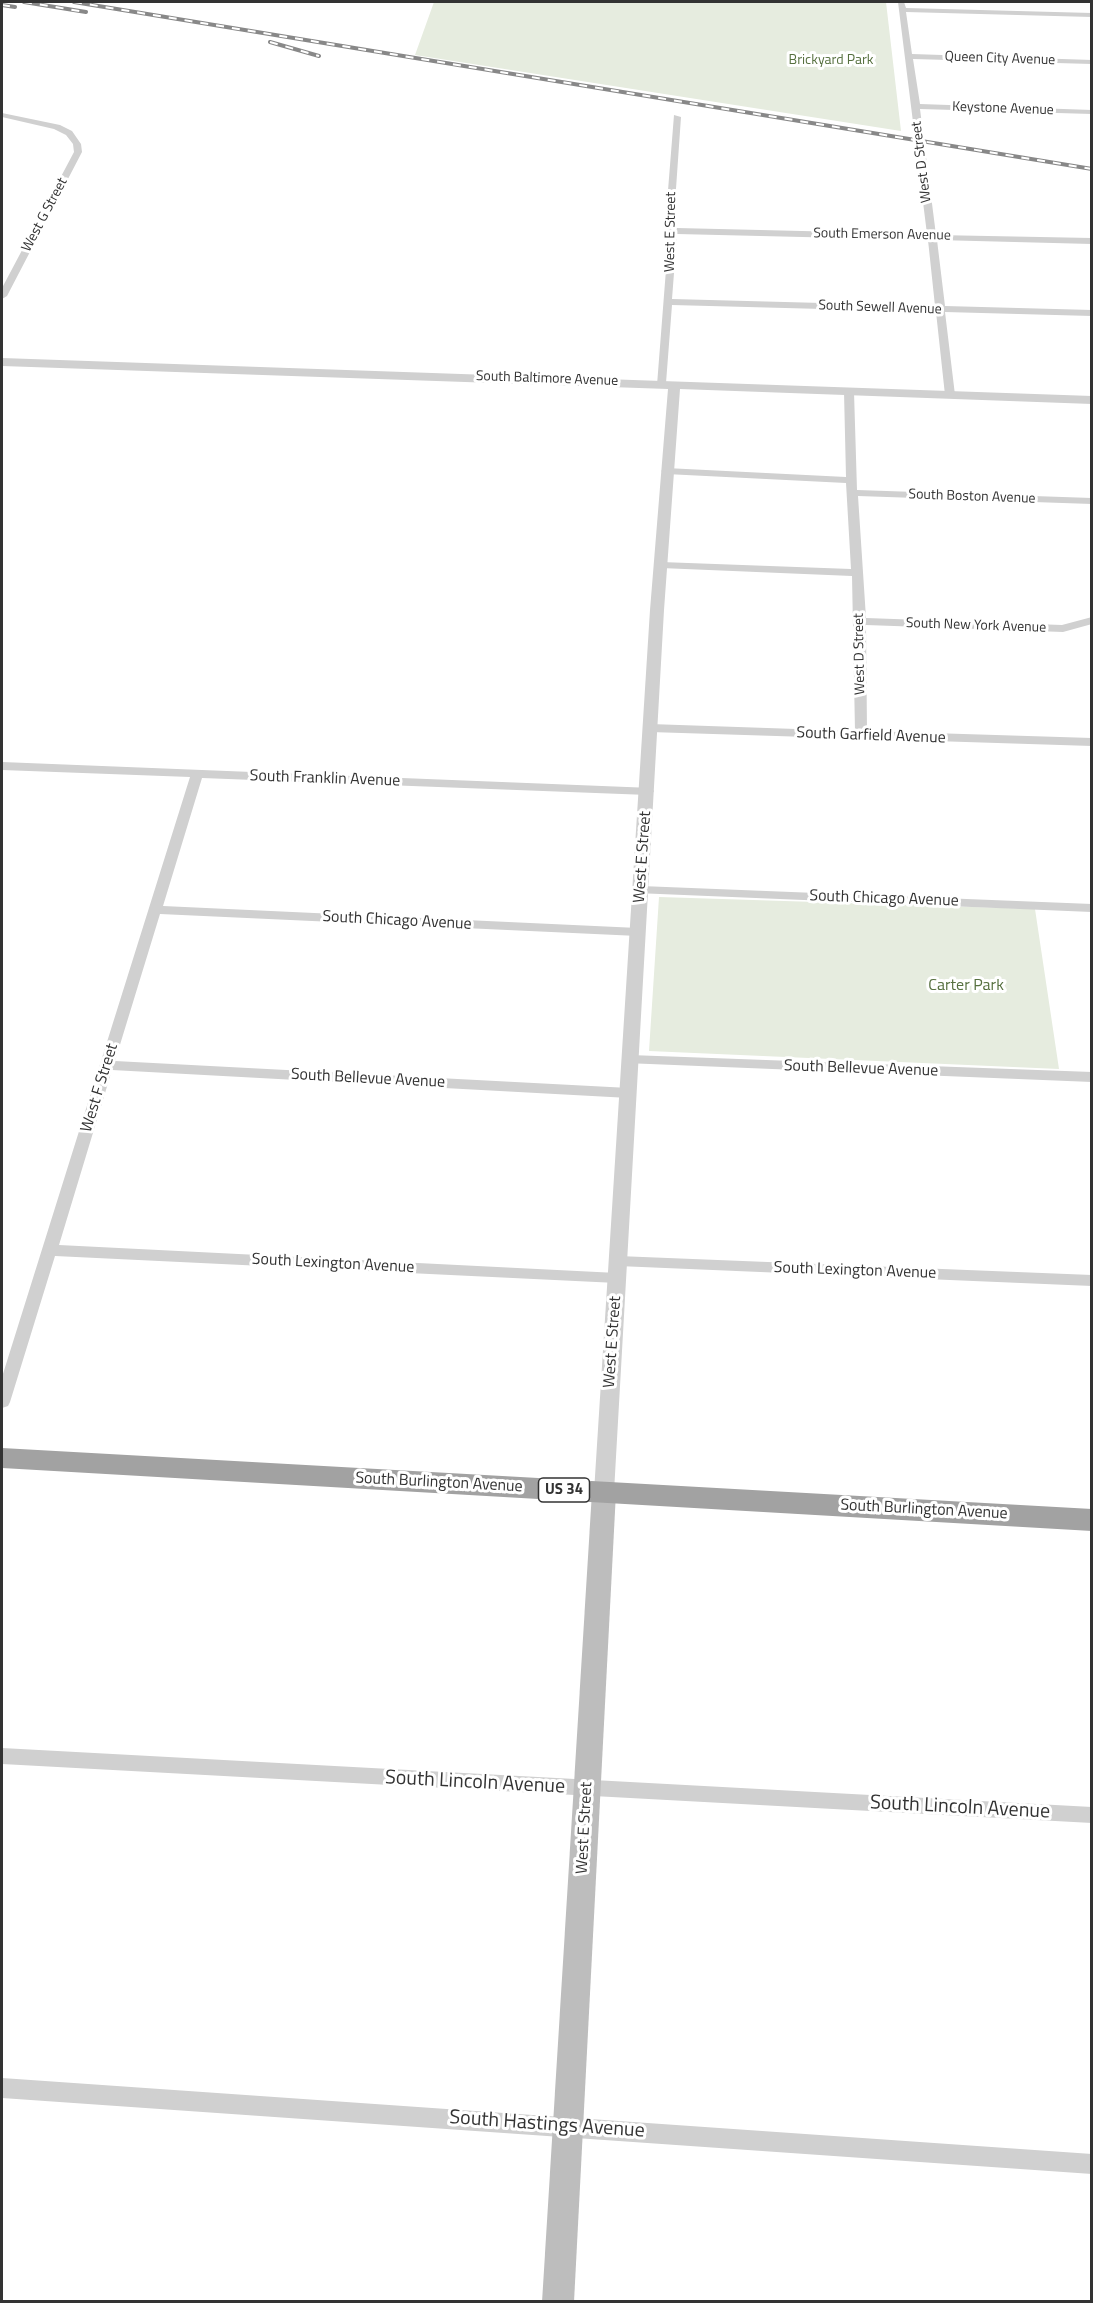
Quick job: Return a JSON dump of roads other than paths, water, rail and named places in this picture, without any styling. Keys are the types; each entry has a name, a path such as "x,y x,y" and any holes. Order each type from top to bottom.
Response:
{"highway":[{"name":"South Burlington Avenue","path":"2,1458 1092,1520"}],"main road":[{"name":"West E Street","path":"558,2301 604,1492"}],"street":[{"path":"902,6 1092,15"},
{"name":"West D Street","path":"902,6 950,395"},
{"name":"Queen City Avenue","path":"908,56 1092,62"},
{"name":"Keystone Avenue","path":"915,106 1092,112"},
{"name":"West G Street","path":"2,115 57,127 69,133 77,144 78,152 2,296"},
{"name":"West E Street","path":"604,1492 666,471 668,302 673,231 671,194 677,117"},
{"name":"South Emerson Avenue","path":"673,231 1092,241"},
{"name":"South Sewell Avenue","path":"668,302 1092,313"},
{"name":"South Baltimore Avenue","path":"2,362 1092,400"},
{"name":"West D Street","path":"849,392 849,444 860,621 861,736"},
{"path":"666,471 852,480"},
{"name":"South Boston Avenue","path":"853,493 1092,501"},
{"path":"661,565 858,573"},
{"name":"South New York Avenue","path":"860,621 1063,629 1092,620"},
{"name":"South Garfield Avenue","path":"650,728 1092,742"},
{"name":"South Franklin Avenue","path":"2,766 648,791"},
{"name":"West F Street","path":"2,1402 197,774"},
{"name":"South Chicago Avenue","path":"641,890 1092,908"},
{"name":"South Chicago Avenue","path":"155,910 638,932"},
{"name":"South Bellevue Avenue","path":"630,1060 1092,1077"},
{"name":"South Bellevue Avenue","path":"107,1065 629,1093"},
{"name":"South Lexington Avenue","path":"49,1250 617,1278"},
{"name":"South Lexington Avenue","path":"618,1261 1092,1281"},
{"name":"South Lincoln Avenue","path":"2,1756 1092,1815"},
{"name":"South Hastings Avenue","path":"2,2088 1092,2164"}],"railway":[{"path":"24,2 86,12"},
{"path":"74,2 1092,169"},
{"path":"2,5 15,7"},
{"path":"270,42 319,56"}],"park label":[{"name":"Brickyard Park","path":"831,61"},
{"name":"Carter Park","path":"966,986"}]}
